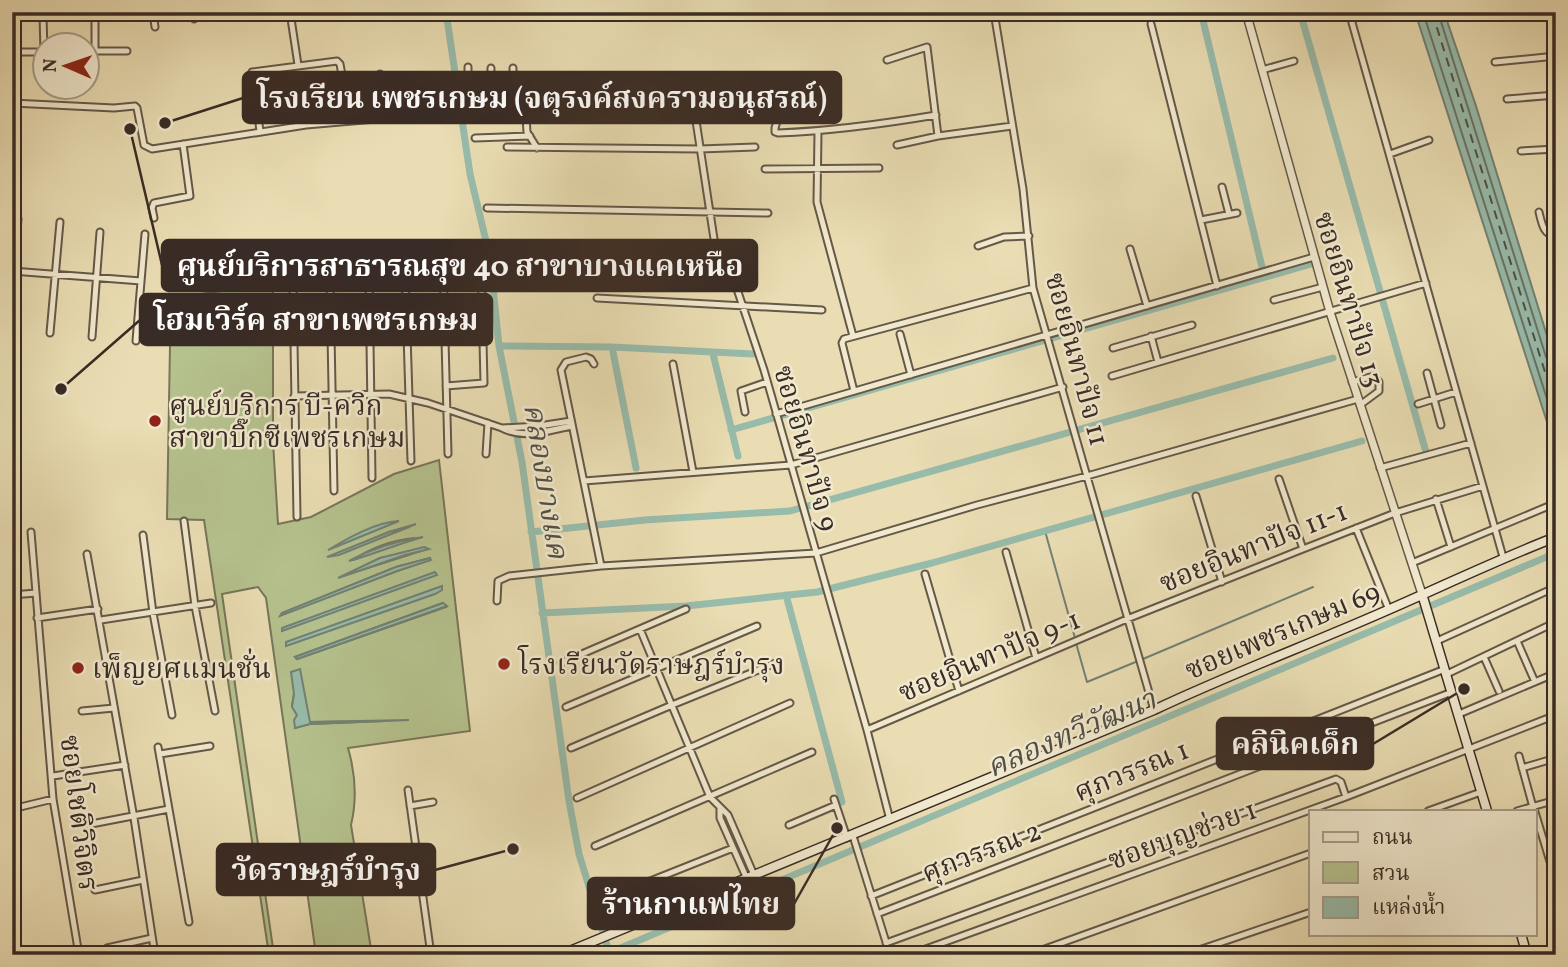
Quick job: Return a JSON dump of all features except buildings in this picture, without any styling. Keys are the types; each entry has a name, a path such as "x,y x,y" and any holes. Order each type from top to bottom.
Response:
{"main road":[{"name":"ซอยเพชรเกษม 69","path":"559,955 851,838 1154,710 1221,678 1423,598 1503,557 1556,537"},
{"path":"1423,598 1487,810"},
{"path":"1522,936 1527,955"}],"street":[{"path":"95,12 95,32"},
{"path":"153,12 155,27"},
{"path":"290,12 298,65"},
{"name":"ซอยอินทาปัจ 11","path":"994,12 1029,236 1034,288 1154,710"},
{"name":"ซอยอินทาปัจ 13","path":"1246,12 1330,312 1423,598"},
{"path":"1349,12 1503,557"},
{"path":"43,15 44,32"},
{"path":"1151,24 1217,286"},
{"path":"887,60 927,47 938,136"},
{"path":"102,51 128,51"},
{"path":"12,52 32,52"},
{"path":"1495,62 1556,56"},
{"path":"1262,70 1294,61"},
{"path":"260,131 253,72 298,65 339,62 350,121"},
{"path":"468,67 468,111"},
{"path":"490,110 491,68"},
{"path":"513,68 513,110"},
{"path":"380,74 384,119"},
{"path":"554,105 691,88 770,91"},
{"name":"ซอยอินทาปัจ 9","path":"691,88 716,252 734,280 767,382 867,730 890,820"},
{"path":"785,93 775,132 818,132 936,115"},
{"path":"1507,99 1556,95"},
{"path":"12,103 114,108 135,106 145,147 152,149 260,131 350,121 468,111 520,110"},
{"path":"526,117 526,128 537,148"},
{"path":"897,145 938,136 1012,126"},
{"path":"818,132 817,202 853,335"},
{"path":"475,138 530,136"},
{"path":"1390,154 1429,140"},
{"path":"154,218 154,203 190,196 183,144"},
{"path":"507,147 755,147"},
{"path":"1521,151 1556,149"},
{"path":"765,169 879,169"},
{"path":"1222,187 1229,214"},
{"path":"487,208 768,213"},
{"path":"1539,212 1543,229 1548,235 1556,237"},
{"path":"1200,220 1237,213"},
{"path":"12,287 18,219"},
{"path":"50,333 60,222"},
{"path":"92,337 100,232"},
{"path":"136,341 145,233"},
{"path":"978,246 1004,237 1029,236"},
{"path":"1130,249 1147,306"},
{"path":"776,414 1048,337 1314,257"},
{"path":"1551,257 1556,273"},
{"path":"446,386 484,383 481,258"},
{"path":"443,264 448,454"},
{"path":"13,271 141,281"},
{"path":"405,271 411,461"},
{"path":"369,275 372,478"},
{"path":"330,283 334,491"},
{"path":"1112,376 1426,283"},
{"path":"293,285 297,517"},
{"path":"1273,300 1323,287"},
{"path":"854,391 842,343 844,339 1034,288"},
{"path":"597,298 822,310"},
{"path":"1113,348 1192,325"},
{"path":"900,334 911,375"},
{"path":"1151,337 1158,362"},
{"path":"594,364 592,359 586,357 566,362 561,367 601,566"},
{"path":"673,364 694,472"},
{"path":"1427,373 1440,425"},
{"path":"496,601 498,581 509,576 601,566 816,553 977,505 1359,402 1379,391 1379,383 1374,376 1352,382"},
{"path":"745,412 741,391 767,382"},
{"path":"584,481 791,466 1063,387"},
{"path":"1418,404 1456,392"},
{"path":"294,396 370,394 408,398 502,428 523,427 539,430"},
{"path":"486,454 488,423"},
{"path":"511,429 523,434 572,423"},
{"path":"1380,468 1471,443"},
{"path":"1279,479 1303,549"},
{"name":"ซอยอินทาปัจ 11-1","path":"1127,619 1395,513 1483,486"},
{"path":"1196,496 1222,582"},
{"path":"1436,499 1451,547"},
{"path":"1412,563 1556,503"},
{"path":"184,520 195,606 215,711"},
{"path":"1356,528 1389,610"},
{"name":"ซอยโชติวิจิตร","path":"31,532 54,799 79,955"},
{"path":"143,535 153,613 172,715"},
{"path":"1006,552 1036,658"},
{"path":"87,554 101,620 155,955"},
{"path":"925,574 959,691"},
{"path":"1437,641 1556,587"},
{"path":"12,594 36,593"},
{"path":"101,620 211,603"},
{"path":"37,618 98,609"},
{"path":"561,663 686,609"},
{"name":"ซอยอินทาปัจ 9-1","path":"867,730 1127,619"},
{"name":"ศุภวรรณ 1","path":"872,895 1484,657 1556,622"},
{"path":"566,707 757,626"},
{"path":"640,629 710,797 728,815 751,877"},
{"path":"1517,641 1535,682"},
{"path":"1484,657 1499,691"},
{"path":"572,748 778,662"},
{"path":"1459,714 1556,673"},
{"name":"ศุภวรรณ 2","path":"877,914 1452,692"},
{"path":"577,798 790,703"},
{"path":"82,711 114,708"},
{"name":"ซอยบุญช่วย 1","path":"1310,810 1556,715"},
{"path":"160,754 209,746"},
{"path":"158,747 189,922"},
{"path":"595,846 812,752"},
{"path":"1519,756 1534,810 1556,800"},
{"path":"1522,768 1556,758"},
{"path":"52,776 125,765"},
{"path":"886,943 1336,779 1341,782 1346,797"},
{"path":"408,790 432,955"},
{"path":"1431,810 1481,792"},
{"path":"12,809 54,799"},
{"path":"789,825 835,802 858,852 890,955"},
{"path":"410,806 433,803"},
{"path":"720,808 720,818 733,848 751,877"},
{"path":"86,825 169,809"},
{"name":"ซอยบุญช่วย 1","path":"909,955 1309,810"},
{"path":"1536,816 1551,864"},
{"path":"1546,849 1556,846"},
{"path":"605,900 733,848"},
{"path":"1028,955 1309,854"},
{"path":"95,890 143,880"},
{"path":"1184,955 1309,913"},
{"path":"107,948 152,938"}],"green space":[{"path":"273,284 273,442 278,524 311,517 394,474 439,460 470,731 348,748 354,786 351,825 372,955 316,955 266,598 258,587 222,594 274,955 269,955 204,520 167,519 170,345 164,299","holes":["409,527 332,556 389,532","415,538 353,560 375,548","427,549 343,576 380,558","430,558 281,615 282,613 396,567","443,603 446,607 297,659 295,657","294,694 310,722 385,721 310,724 295,728 297,715 292,706"]}],"water":[{"path":"1415,12 1444,12 1476,106 1556,365 1556,450"},
{"path":"399,521 328,550 372,527"},
{"path":"416,524 339,555 327,557 389,532"},
{"path":"423,537 349,561 385,546"},
{"path":"424,547 429,549 338,578 380,558"},
{"path":"430,558 431,560 280,616 396,567"},
{"path":"435,572 437,575 282,631 282,628"},
{"path":"442,586 442,590 435,594 286,646 286,642"},
{"path":"443,603 447,606 297,659 295,657"},
{"path":"300,669 310,722 409,720 310,724 295,728 294,720 297,715 292,707 294,694 291,672"}],"waterway":[{"name":"คลองบางแค","path":"446,12 470,174 490,258 499,346 522,462 569,801 579,854 610,955"},
{"path":"1201,12 1262,267"},
{"path":"1300,12 1426,452"},
{"path":"731,430 1311,264"},
{"path":"499,346 612,347 753,354"},
{"path":"612,347 636,468"},
{"path":"713,354 738,456"},
{"path":"531,532 645,520 790,511 1333,358"},
{"path":"542,613 686,606 817,592 932,563 1362,441"},
{"path":"1045,531 1075,638"},
{"name":"คลองทวีวัฒนา","path":"604,955 1556,553"},
{"path":"1143,659 1313,587"},
{"path":"786,595 842,802"},
{"path":"1076,643 1087,682 1138,661"}],"ferry route":[{"path":"1432,12 1556,407"}],"place":[{"name":"โรงเรียน เพชรเกษม (จตุรงค์สงครามอนุสรณ์)","path":"165,123"},
{"name":"ศูนย์บริการสาธารณสุข 40 สาขาบางแคเหนือ","path":"130,129"},
{"name":"โฮมเวิร์ค สาขาเพชรเกษม","path":"61,389"},
{"name":"ศูนย์บริการ บี-ควิก สาขาบิ๊กซีเพชรเกษม","path":"155,421"},
{"name":"โรงเรียนวัดราษฎร์บำรุง","path":"504,664"},
{"name":"เพ็ญยศแมนชั่น","path":"78,668"},
{"name":"คลินิคเด็ก","path":"1464,689"},
{"name":"ร้านกาแฟไทย","path":"837,828"},
{"name":"วัดราษฎร์บำรุง","path":"513,849"}]}
